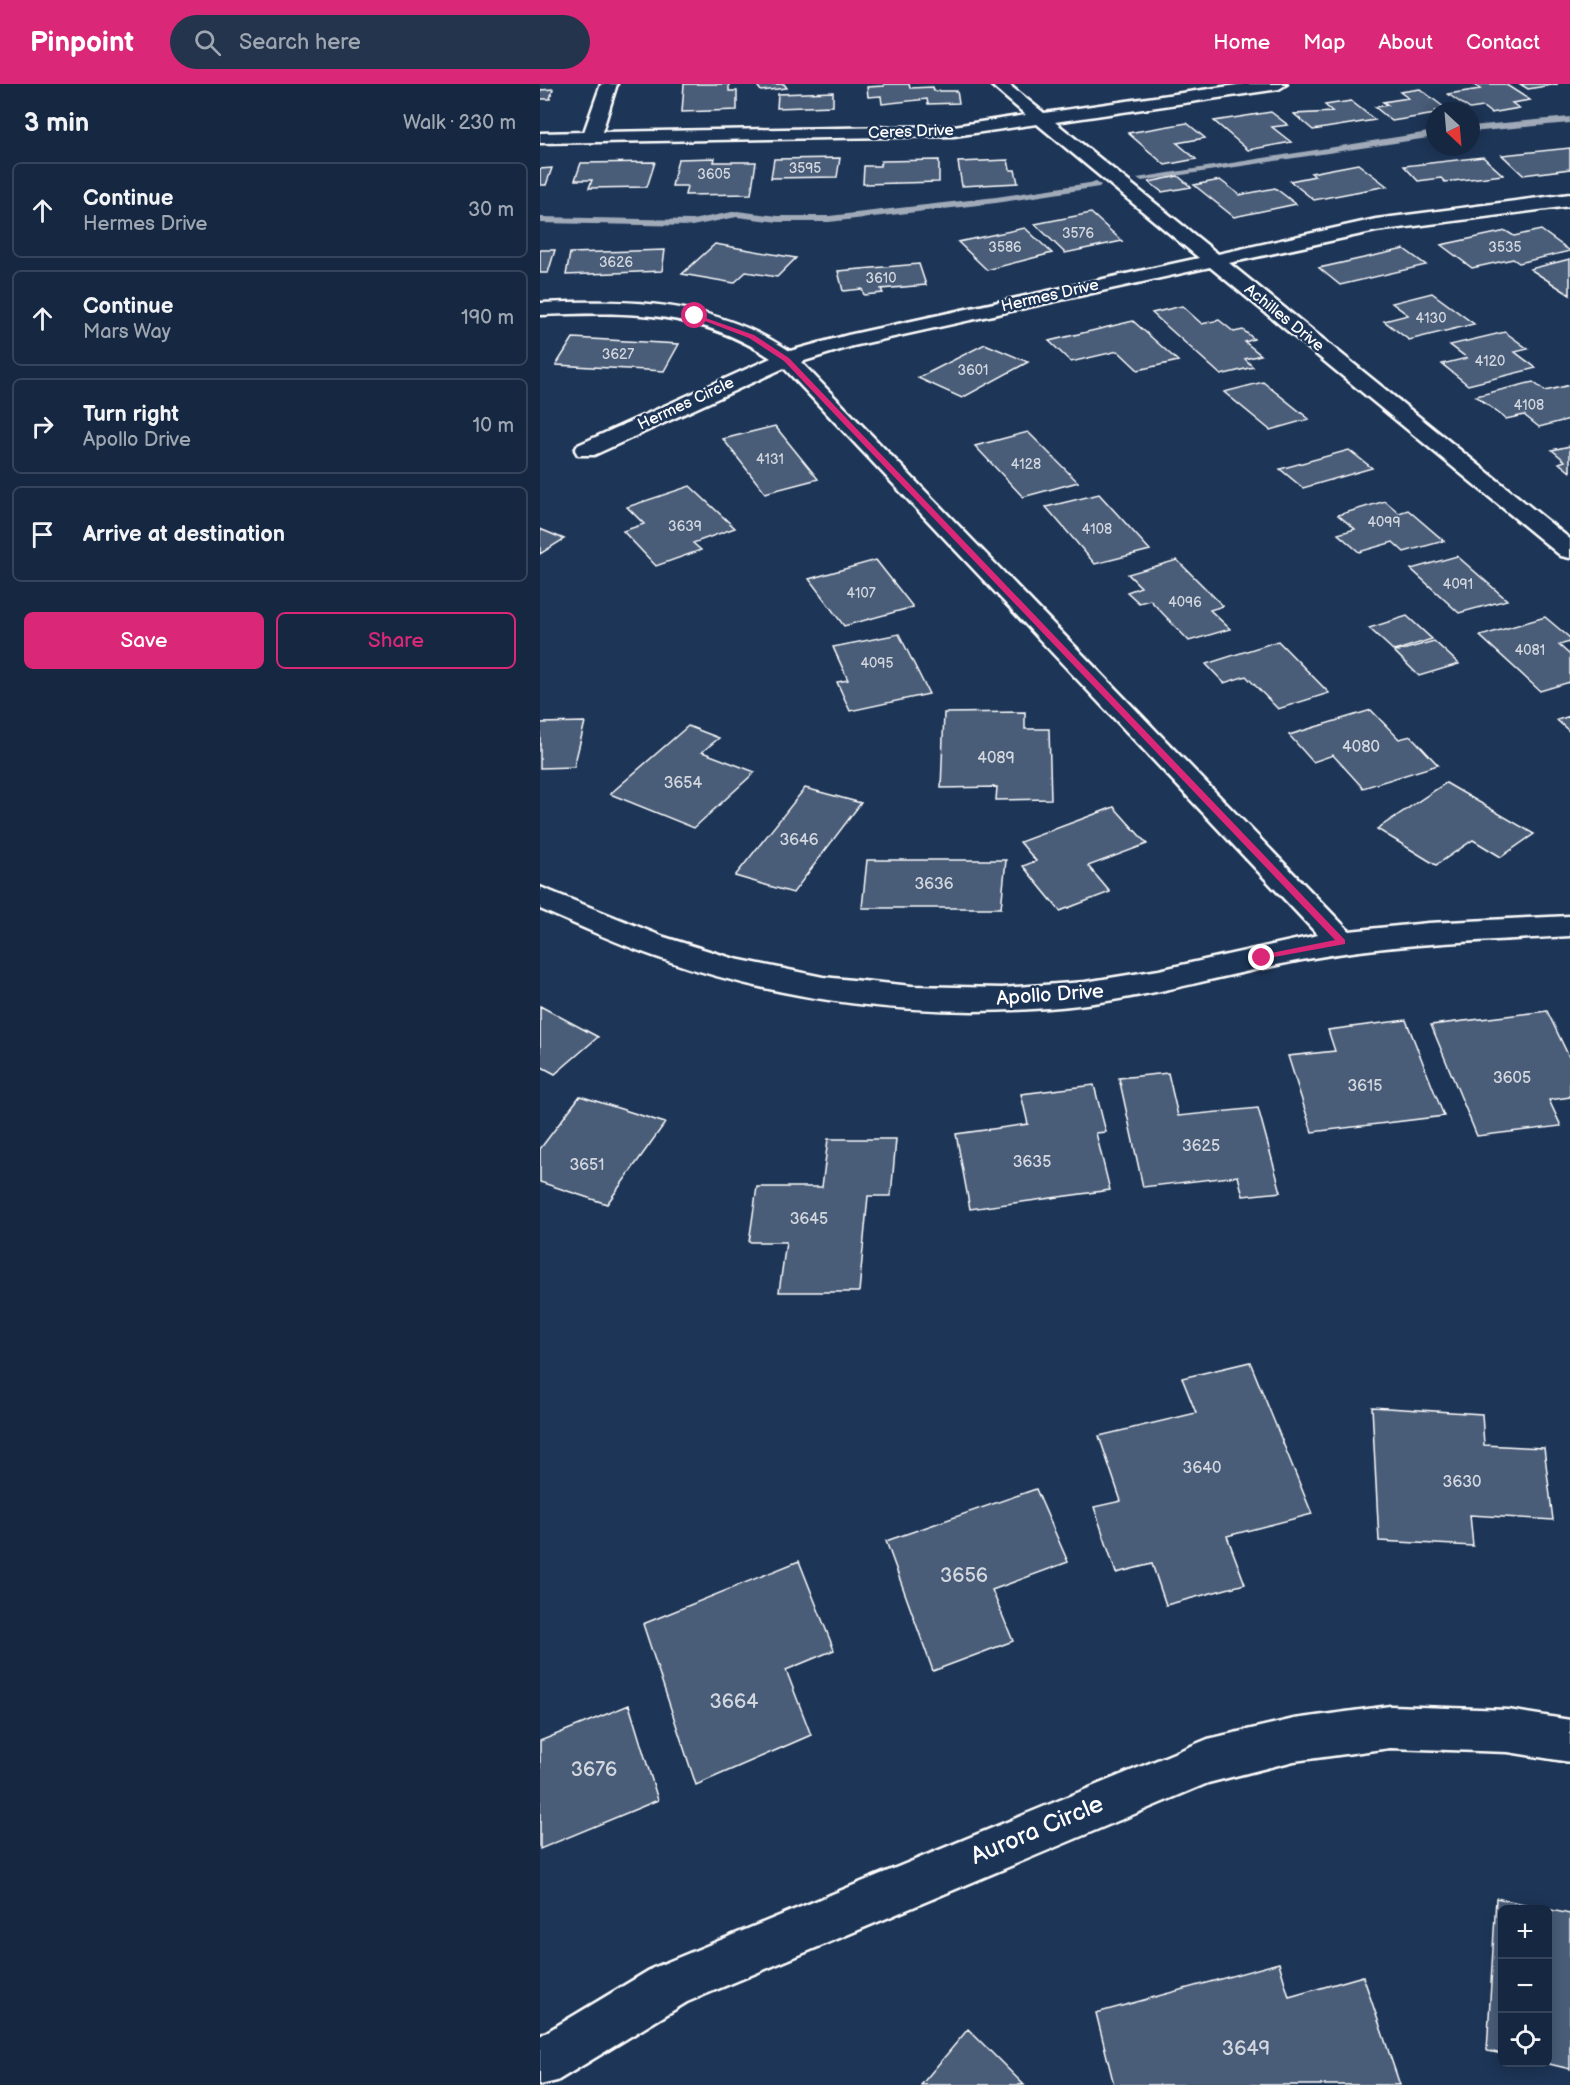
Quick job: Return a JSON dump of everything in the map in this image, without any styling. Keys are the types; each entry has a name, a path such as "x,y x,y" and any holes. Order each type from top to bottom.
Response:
{"street":[{"path":"591,137 609,84"},
{"name":"Achilles Drive","path":"998,84 1570,551"},
{"name":"Ceres Drive","path":"540,138 935,132 1041,120 1279,84"},
{"name":"Hermes Drive","path":"786,359 849,342 1399,220 1570,200"},
{"path":"540,309 627,308 695,316 751,336 786,359 1342,942"},
{"name":"Hermes Circle","path":"586,450 786,359"},
{"name":"Apollo Drive","path":"540,897 645,942 724,968 831,989 911,997 998,1000 1093,993 1342,942 1446,932 1570,926"},
{"name":"Aurora Circle","path":"540,2064 670,1985 1077,1813 1209,1761 1294,1740 1390,1727 1508,1731 1570,1741"}],"building":[{"path":"684,84 729,84 729,91 737,91 737,110 682,112"},
{"path":"756,84 784,84 787,88 761,91"},
{"path":"884,84 909,84 910,88 933,87 934,91 957,91 959,103 928,104 927,99 882,104 881,96 868,97 867,87 884,86"},
{"path":"1473,84 1505,84 1530,100 1512,103 1519,108 1491,113 1480,107 1480,102 1460,102 1448,94 1480,89"},
{"path":"1520,84 1558,84 1528,89"},
{"path":"553,89 550,99 540,99 540,90"},
{"path":"1420,89 1437,102 1426,102 1426,115 1392,121 1375,107 1388,105 1383,102 1408,98 1400,92"},
{"path":"833,92 833,106 777,108 778,94"},
{"path":"1351,101 1375,120 1313,130 1294,114 1333,112 1325,105"},
{"path":"1271,112 1288,125 1272,127 1291,142 1248,150 1214,121"},
{"path":"1187,123 1205,138 1177,143 1196,159 1165,165 1128,133"},
{"path":"1570,148 1570,169 1523,175 1502,155"},
{"path":"1483,157 1503,175 1445,182 1441,178 1418,181 1404,166"},
{"path":"715,158 714,162 756,162 751,194 685,195 687,186 672,186 678,159"},
{"path":"840,158 837,177 771,178 774,159"},
{"path":"939,160 939,182 863,184 864,166 880,166 881,161"},
{"path":"1008,160 1010,170 1015,170 1018,183 962,186 958,162"},
{"path":"655,162 647,187 589,188 592,180 575,180 581,163"},
{"path":"1358,164 1387,186 1314,200 1290,181 1315,176 1311,173"},
{"path":"552,168 546,185 540,185 540,169"},
{"path":"1178,176 1191,187 1162,192 1149,182"},
{"path":"1220,180 1240,195 1275,188 1296,204 1234,217 1194,185"},
{"path":"1091,213 1122,241 1065,253 1035,224"},
{"path":"1025,228 1052,253 987,270 958,242"},
{"path":"1541,230 1570,251 1519,263 1513,259 1472,268 1441,245 1506,231 1514,236"},
{"path":"715,244 796,258 777,277 746,272 734,283 682,274"},
{"path":"1404,249 1426,265 1340,285 1319,268"},
{"path":"540,250 555,250 548,273 540,273"},
{"path":"665,250 662,271 566,275 570,253"},
{"path":"1570,259 1570,295 1530,269"},
{"path":"919,264 926,285 881,289 883,293 864,295 862,289 843,291 838,271"},
{"path":"1432,293 1474,324 1409,340 1384,321 1408,315 1392,303"},
{"path":"1182,306 1202,324 1219,320 1234,332 1243,330 1254,339 1245,342 1261,355 1245,359 1253,367 1221,375 1152,313"},
{"path":"1133,321 1178,361 1138,370 1118,351 1071,362 1049,341"},
{"path":"1505,332 1528,349 1515,352 1536,368 1468,385 1442,364 1467,358 1450,345"},
{"path":"573,338 679,344 664,371 556,365"},
{"path":"985,344 1028,362 962,398 918,378"},
{"path":"1263,382 1309,419 1270,430 1224,392"},
{"path":"1533,382 1545,391 1570,385 1570,419 1539,427 1524,415 1506,419 1476,396"},
{"path":"775,426 818,479 765,493 723,439"},
{"path":"1028,432 1078,482 1023,497 975,446"},
{"path":"1570,446 1570,472 1559,463 1565,461 1552,450"},
{"path":"1349,450 1372,468 1303,488 1280,469"},
{"path":"690,486 735,528 693,543 701,550 656,566 623,531 644,524 627,507"},
{"path":"1099,494 1150,550 1095,564 1046,507"},
{"path":"1385,501 1399,513 1408,510 1444,541 1404,552 1393,542 1359,552 1338,534 1355,529 1338,515"},
{"path":"540,529 564,539 540,554"},
{"path":"1457,556 1507,600 1459,613 1411,569"},
{"path":"876,560 913,607 844,626 809,579"},
{"path":"1177,560 1223,606 1210,610 1230,629 1189,641 1150,600 1139,603 1127,592 1141,587 1128,574"},
{"path":"1407,616 1432,639 1394,651 1369,628"},
{"path":"1545,617 1570,638 1570,642 1559,645 1570,655 1570,682 1540,691 1480,636"},
{"path":"899,634 929,694 850,711 837,682 848,680 833,647"},
{"path":"1278,641 1329,693 1278,709 1246,676 1224,683 1206,664"},
{"path":"1434,641 1459,664 1419,676 1395,652"},
{"path":"1371,710 1399,739 1411,736 1438,765 1363,788 1333,755 1313,762 1289,735"},
{"path":"1025,712 1025,729 1049,729 1051,799 996,800 997,787 941,788 944,713"},
{"path":"1570,716 1570,732 1557,720"},
{"path":"585,722 574,767 540,768 540,723"},
{"path":"688,726 719,738 702,752 755,772 694,828 610,794"},
{"path":"1446,783 1534,834 1501,857 1473,840 1436,865 1377,829"},
{"path":"805,788 861,803 793,893 735,876"},
{"path":"1114,807 1147,844 1088,866 1110,892 1060,911 1023,866 1036,861 1020,842"},
{"path":"867,860 1006,860 1001,908 862,908"},
{"path":"540,1006 598,1037 555,1074 540,1066"},
{"path":"1547,1011 1570,1059 1570,1097 1549,1100 1561,1126 1477,1136 1431,1025"},
{"path":"1406,1020 1444,1116 1312,1132 1288,1056 1335,1051 1328,1030"},
{"path":"1168,1073 1178,1116 1258,1108 1281,1192 1243,1196 1238,1176 1143,1187 1119,1078"},
{"path":"1094,1085 1106,1132 1096,1133 1110,1190 970,1209 956,1134 1028,1124 1021,1094"},
{"path":"580,1096 665,1123 607,1204 540,1182 540,1149"},
{"path":"828,1139 896,1139 891,1196 868,1196 859,1292 779,1292 786,1242 749,1242 757,1187 822,1187"},
{"path":"1250,1362 1312,1514 1227,1536 1245,1584 1166,1605 1152,1564 1116,1573 1094,1507 1121,1501 1099,1436 1196,1413 1182,1378"},
{"path":"1372,1407 1482,1414 1484,1445 1544,1448 1553,1520 1470,1515 1473,1546 1379,1541"},
{"path":"1036,1489 1068,1562 992,1590 1013,1641 933,1671 886,1541"},
{"path":"799,1561 834,1650 786,1670 811,1735 696,1785 643,1624"},
{"path":"629,1705 658,1800 540,1849 540,1741"},
{"path":"1496,1898 1528,1905 1498,1905 1498,2053 1487,2051"},
{"path":"1552,1910 1570,1914 1570,2069 1552,2065"},
{"path":"1279,1963 1289,1997 1363,1976 1400,2085 1114,2085 1096,2013"},
{"path":"968,2029 1024,2085 921,2085"}],"waterway":[{"path":"1480,128 1570,120"},
{"path":"1142,178 1426,135"},
{"path":"540,220 692,223 737,214 778,219 829,219 996,200 1096,185"}],"route":[{"path":"695,316 751,336 786,359 1342,942 1262,958"}]}
